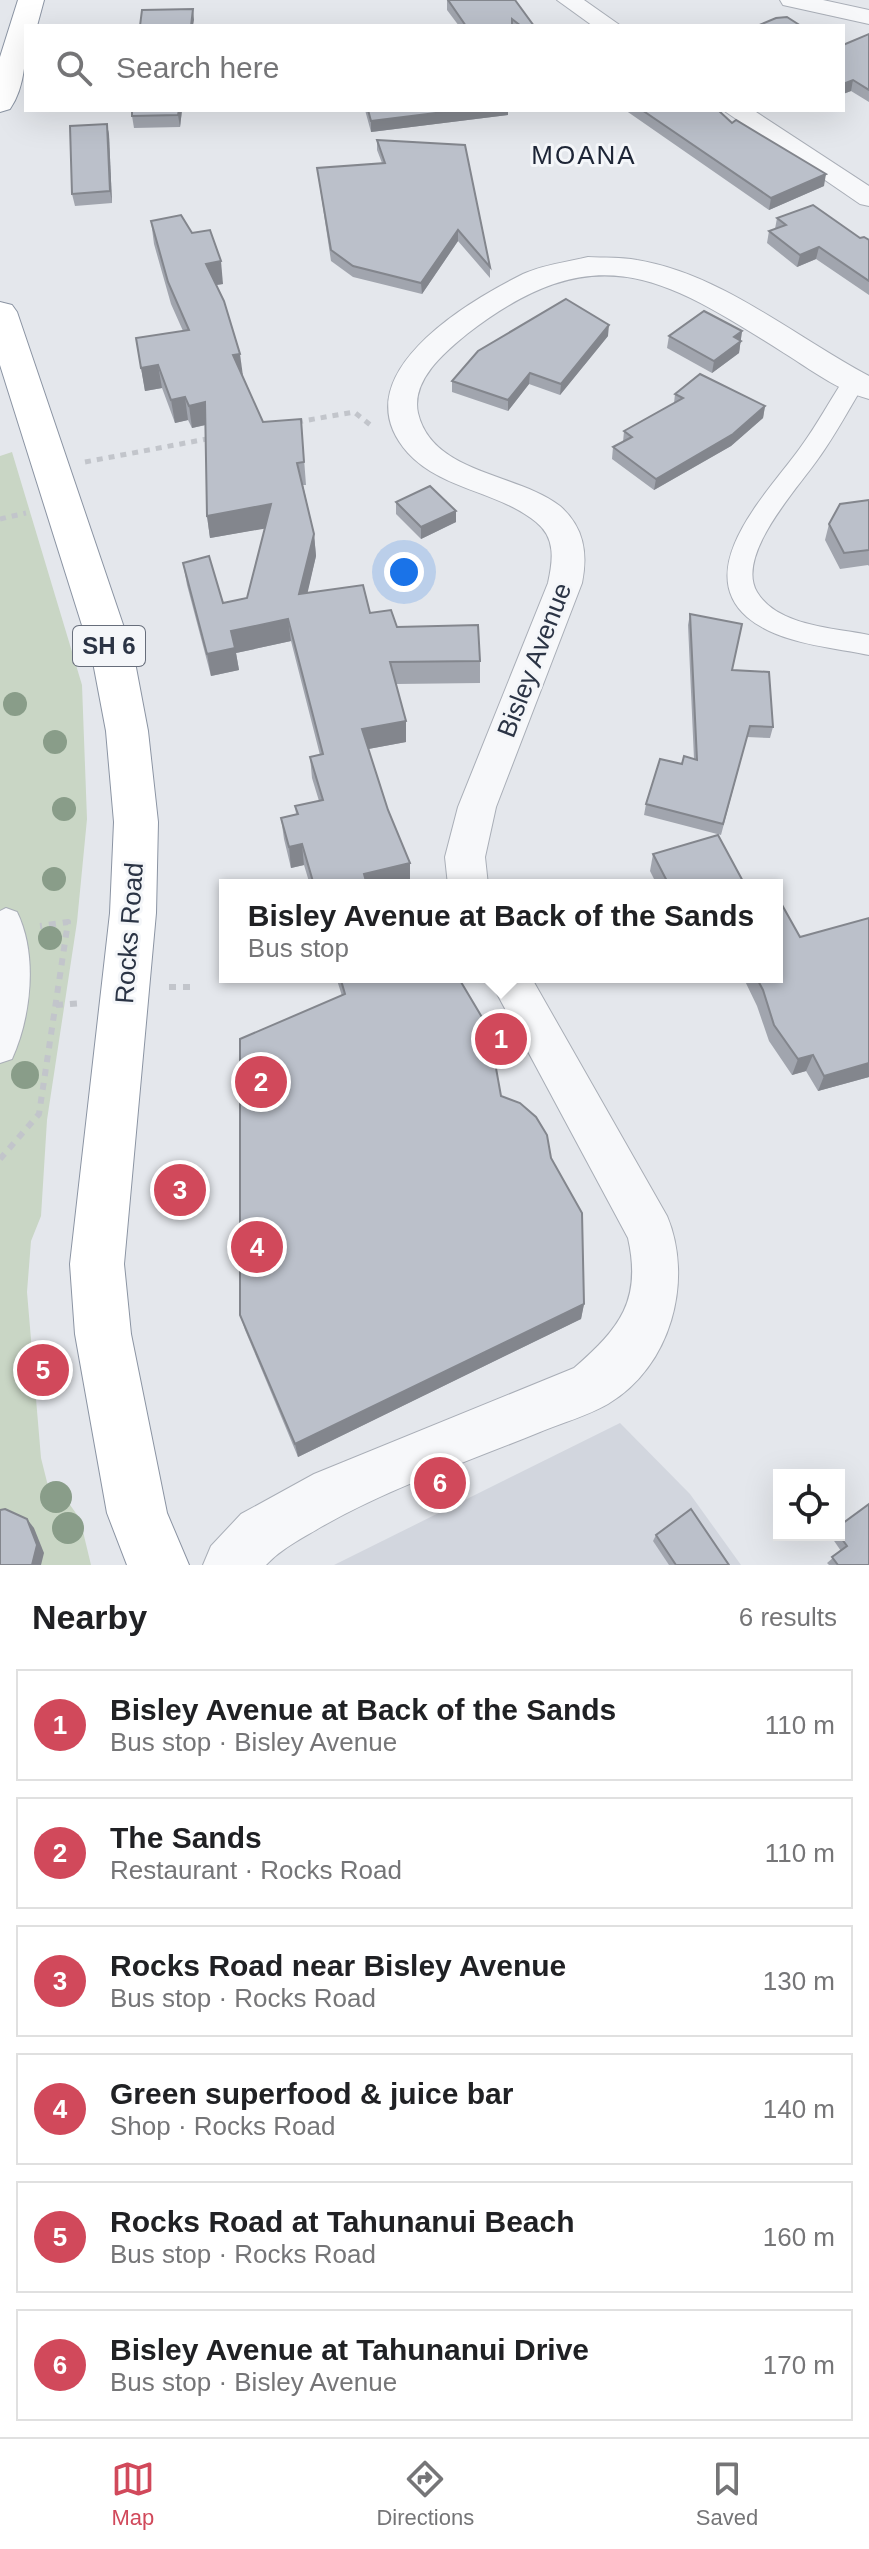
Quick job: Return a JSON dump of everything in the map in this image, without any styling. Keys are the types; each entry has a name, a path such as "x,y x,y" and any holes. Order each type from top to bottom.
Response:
{"highway":[{"path":"0,103 31,0"},
{"name":"Rocks Road","path":"0,312 113,657 127,731 136,822 133,913 97,1264 103,1334 137,1513 158,1565"}],"street":[{"path":"568,0 606,24"},
{"path":"791,0 869,17"},
{"path":"739,112 869,198"},
{"name":"Bisley Avenue","path":"467,879 465,857 477,807 565,583 569,547 561,528 545,514 447,467 415,441 401,414 401,396 417,368 460,327 497,298 549,274 612,265 656,271 686,281 862,385"},
{"path":"862,385 769,506 744,558 740,580 746,597 779,622 869,645"},
{"path":"0,1048 8,1023 13,947 19,925"},
{"path":"230,1565 260,1533 332,1492 591,1386 622,1361 642,1334 656,1295 659,1274 650,1232 512,983"}],"path":[{"path":"292,423 354,412"},
{"path":"76,464 215,438"},
{"path":"0,519 26,513"},
{"path":"0,1159 39,1114 68,922 19,925"},
{"path":"56,1005 66,1005"}],"shaded area":[{"path":"620,1423 690,1494 741,1565 334,1565"}],"green space":[{"path":"12,452 82,685 87,819 77,922 47,1120 41,1216 31,1241 27,1292 41,1458 48,1486 68,1502 80,1519 91,1565 0,1565 0,456"}],"building":[{"path":"448,0 515,0 533,24 518,24 512,19 512,24 465,24"},
{"path":"193,9 191,24 140,24 142,10"},
{"path":"787,17 798,24 762,24"},
{"path":"869,34 869,90 853,80 845,83 845,44"},
{"path":"132,112 179,112 178,115 132,116"},
{"path":"369,112 444,112 371,121"},
{"path":"645,112 720,112 732,123 736,120 826,174 771,198"},
{"path":"107,124 110,191 72,194 70,126"},
{"path":"377,140 465,145 490,267 458,230 421,283 353,266 331,250 317,168 385,163"},
{"path":"813,205 860,238 869,240 869,281 819,247 800,255 769,231 786,225 777,218"},
{"path":"181,215 192,233 210,230 221,261 206,264 224,301 240,354 233,355 263,422 301,419 304,462 297,463 314,534 299,594 363,585 370,613 391,610 397,627 478,625 480,661 390,662 406,721 362,729 388,810 410,863 364,874 365,879 312,879 302,844 289,847 281,818 298,814 295,806 323,800 310,757 323,754 288,619 231,631 235,648 207,654 183,563 209,556 223,603 247,598 271,504 207,516 205,402 189,406 185,397 171,400 158,365 141,368 136,338 189,330 168,282 151,221"},
{"path":"566,299 609,325 561,384 530,373 508,400 452,381 478,351"},
{"path":"704,311 742,331 734,337 741,341 714,361 669,336"},
{"path":"700,374 765,406 733,434 656,479 613,447 632,437 624,431 683,398 675,394"},
{"path":"430,486 456,511 421,527 396,502"},
{"path":"869,500 869,550 844,553 829,524 840,504"},
{"path":"690,614 742,624 732,670 769,672 773,727 750,726 723,824 646,804 660,759 682,764 684,756 697,760"},
{"path":"718,835 742,879 666,879 653,854"},
{"path":"783,907 800,937 869,918 869,1063 824,1076 813,1055 798,1059 774,1025 759,983 783,983"},
{"path":"342,983 462,983 489,1029 501,1096 520,1103 536,1117 547,1135 551,1158 582,1213 584,1304 295,1444 240,1315 240,1039 345,994"},
{"path":"869,1504 869,1565 838,1565 832,1557 847,1546 843,1541 845,1522"},
{"path":"5,1509 27,1519 37,1545 32,1565 0,1565 0,1510"},
{"path":"691,1509 729,1565 676,1565 656,1535"}],"place":[{"name":"Bisley Avenue at Back of the Sands","path":"501,1039"},
{"name":"The Sands","path":"261,1082"},
{"name":"Rocks Road near Bisley Avenue","path":"180,1190"},
{"name":"Green superfood & juice bar","path":"257,1247"},
{"name":"Rocks Road at Tahunanui Beach","path":"43,1370"},
{"name":"Bisley Avenue at Tahunanui Drive","path":"440,1483"}],"district":[{"name":"MOANA","path":"584,155"}]}
